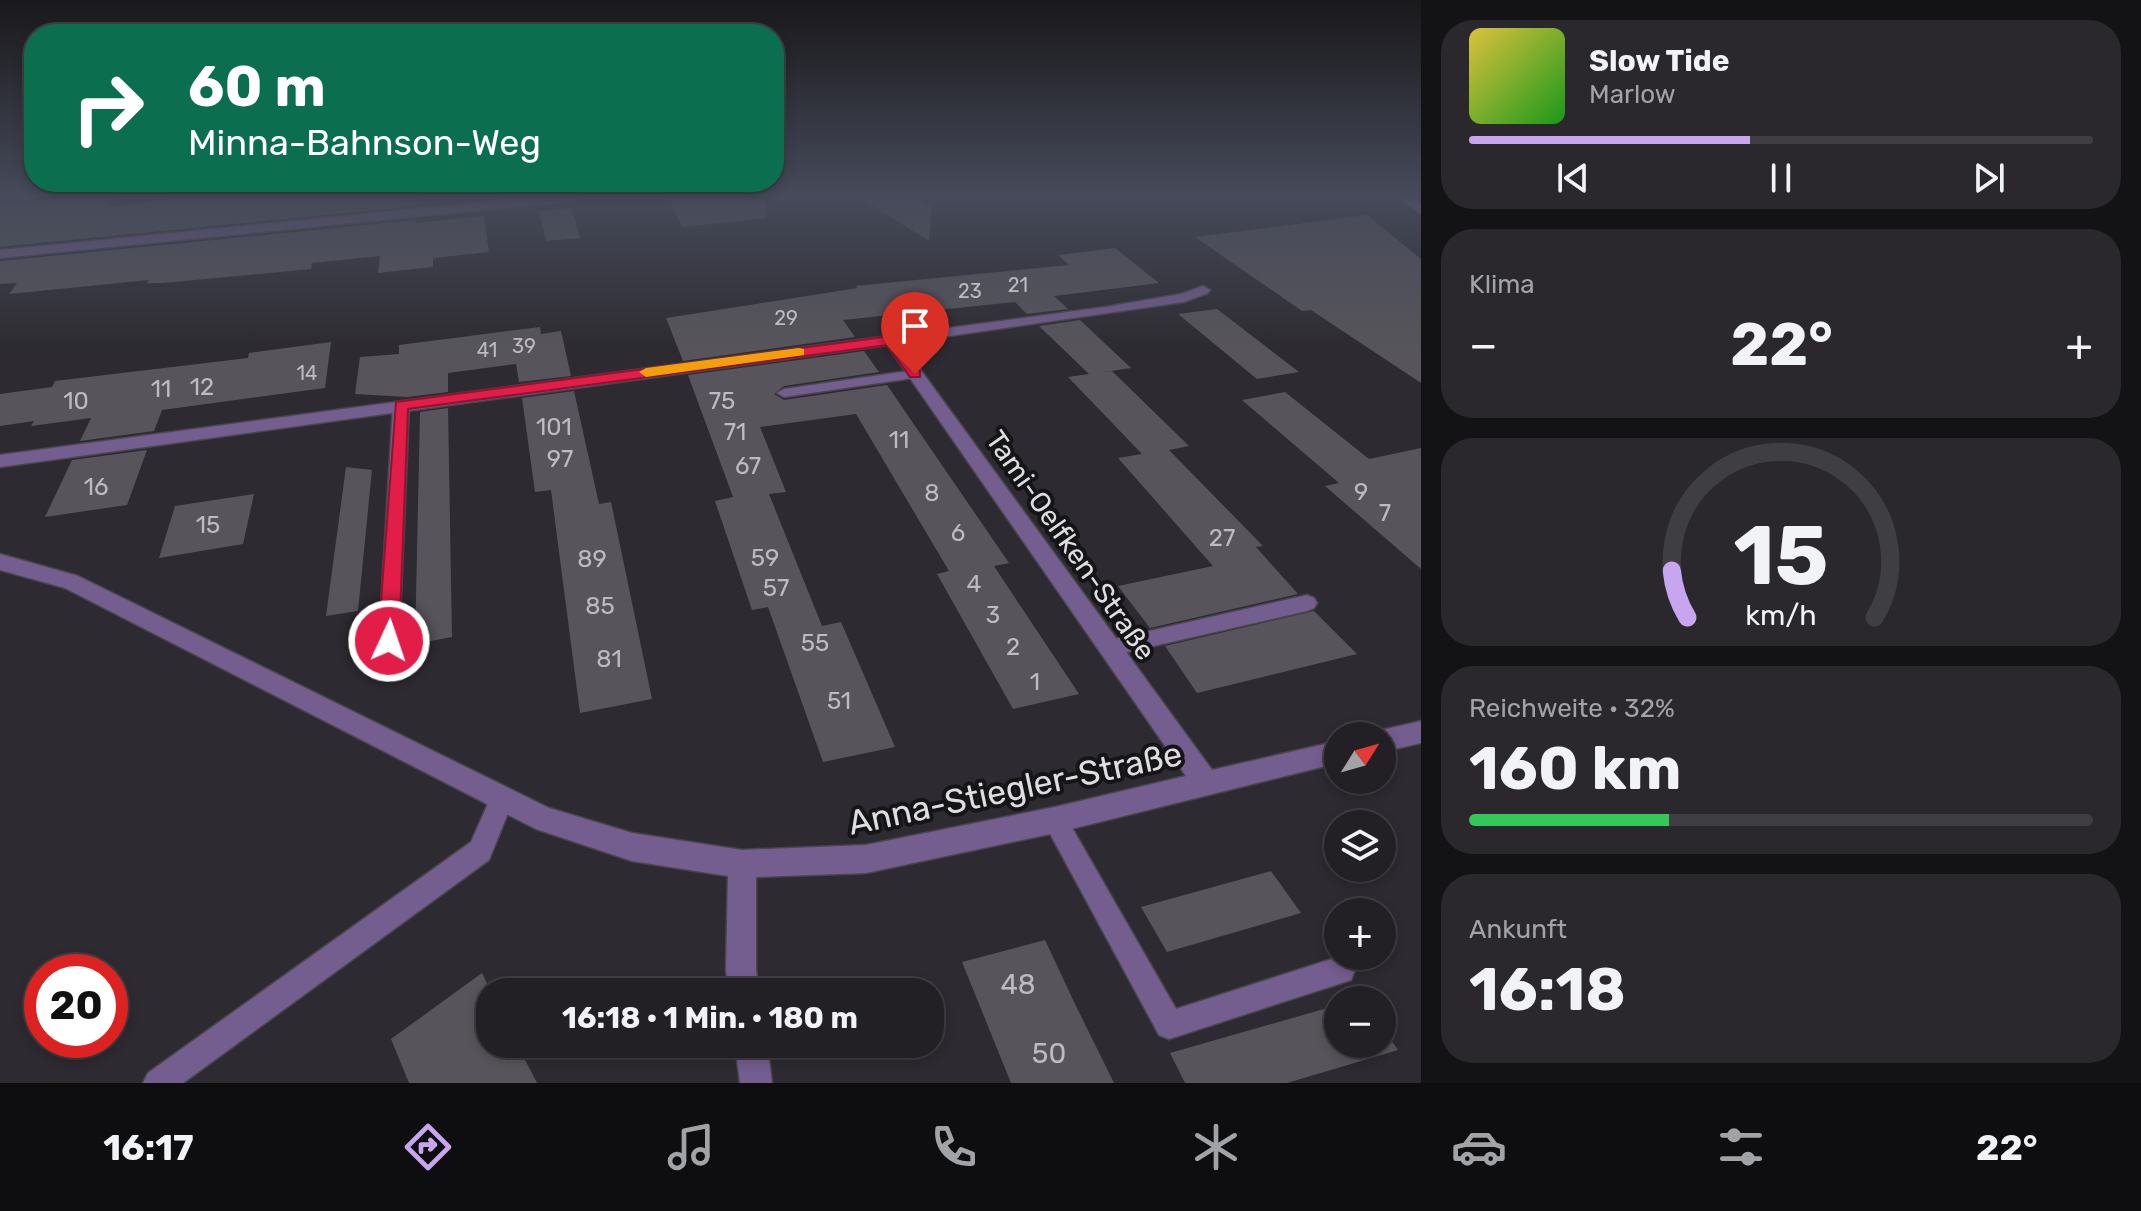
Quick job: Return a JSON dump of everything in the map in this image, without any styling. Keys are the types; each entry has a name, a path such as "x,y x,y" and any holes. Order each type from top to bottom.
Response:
{"street":[{"path":"0,254 74,248"},
{"path":"0,461 1145,304 1184,298 1203,290"},
{"name":"Tami-Oelfken-Straße","path":"891,340 1206,783"},
{"name":"Anna-Stiegler-Straße","path":"0,562 71,582 545,820 632,847 742,864 866,859 1055,820 1324,755"},
{"path":"1396,738 1421,732"},
{"path":"742,864 742,978"},
{"path":"753,1058 756,1083"}],"lane":[{"path":"784,393 915,374"},
{"path":"389,641 401,406"},
{"path":"1110,648 1307,603"},
{"path":"158,1083 480,851 502,798"},
{"path":"1055,820 1169,1025 1341,970"}],"building":[{"path":"137,248 488,248 489,252 433,258 433,267 378,273 380,256 312,263 311,269 163,283 147,283 149,280 9,294 17,283 0,284 0,261"},
{"path":"1115,248 1159,283 1054,296 1068,309 1027,314 1015,302 843,320 855,337 683,361 666,318 858,288 855,286 1069,265 1058,255"},
{"path":"1210,248 1407,248 1421,259 1421,383 1311,310 1302,311"},
{"path":"1217,309 1299,372 1257,379 1178,314"},
{"path":"1080,320 1131,368 1097,373 1112,371 1189,446 1169,450 1263,546 1256,547 1298,594 1150,628 1118,586 1213,566 1118,458 1142,454 1068,377 1089,374 1039,326"},
{"path":"540,327 541,334 561,331 571,376 519,382 516,364 448,373 448,392 407,397 355,394 360,357 399,354 399,345"},
{"path":"331,342 325,388 162,410 154,431 80,441 91,418 31,426 34,421 0,426 0,394 52,387 55,381 248,358 249,353"},
{"path":"864,351 879,372 784,386 774,394 784,400 887,385 1009,563 994,566 1079,694 1013,709 937,574 949,571 856,414 760,427 786,492 769,494 822,626 841,622 895,747 823,762 768,607 752,610 715,501 733,497 688,375"},
{"path":"574,391 599,504 611,502 652,699 580,713 551,490 535,492 522,398"},
{"path":"1285,392 1369,459 1421,448 1421,569 1325,486 1339,483 1242,400"},
{"path":"448,408 452,637 415,644 420,412"},
{"path":"147,450 127,505 45,517 72,460"},
{"path":"346,467 372,470 358,611 326,616"},
{"path":"254,494 243,544 159,558 175,506"},
{"path":"1314,611 1357,654 1197,693 1165,646"},
{"path":"1271,871 1301,913 1167,952 1141,907"},
{"path":"1045,940 1114,1083 1011,1083 962,962"},
{"path":"482,973 484,978 476,978 476,1058 524,1058 537,1083 409,1083 391,1039"},
{"path":"1324,1009 1324,1058 1371,1058 1287,1083 1185,1083 1170,1053"}],"slow traffic":[{"path":"646,372 799,352"}],"route":[{"path":"389,641 401,406 891,340 915,374"}]}
